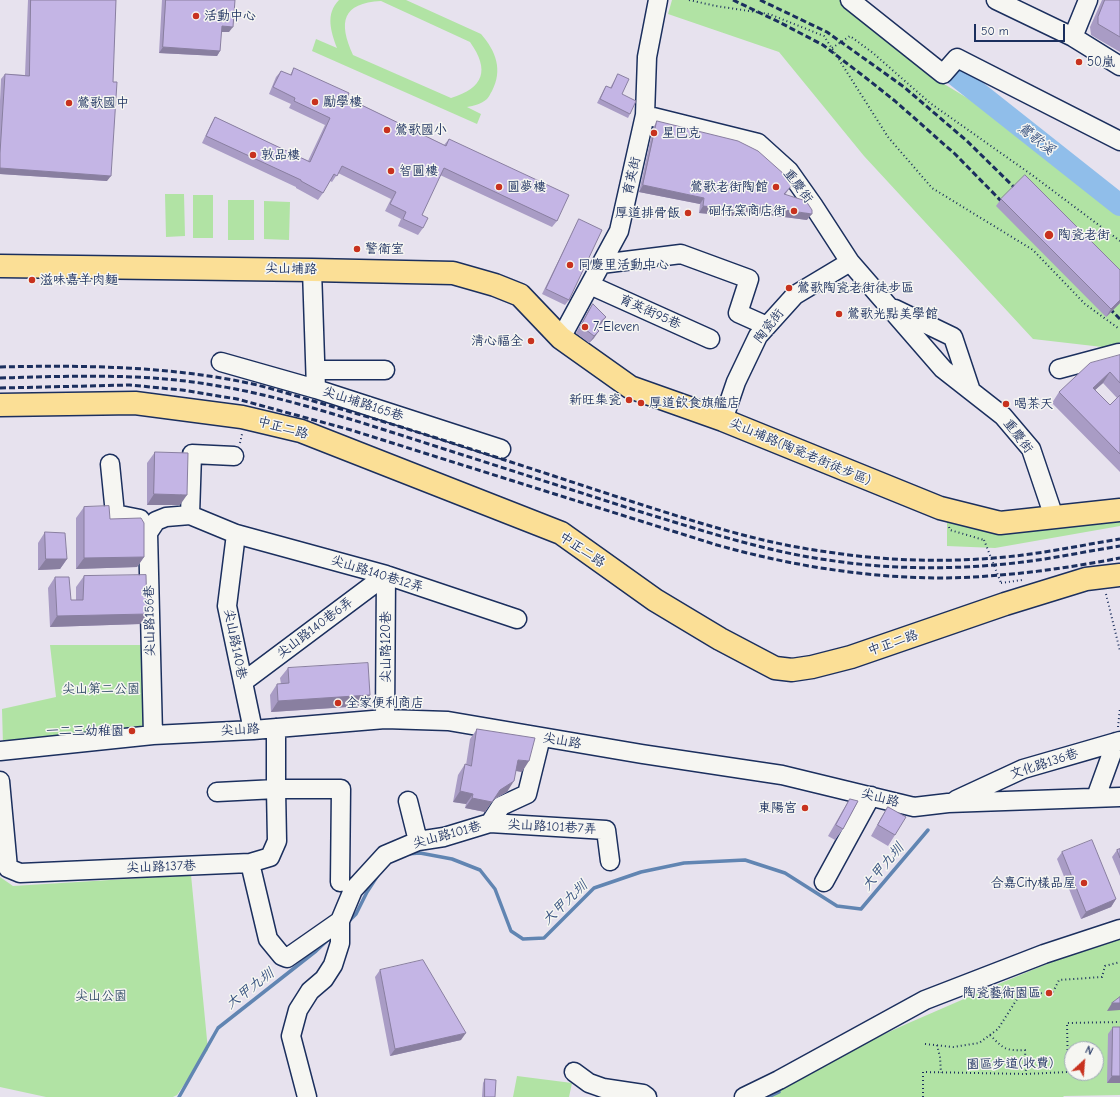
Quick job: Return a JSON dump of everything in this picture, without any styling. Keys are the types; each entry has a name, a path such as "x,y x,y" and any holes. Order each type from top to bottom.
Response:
{"main road":[{"name":"尖山埔路","path":"0,266 453,273 488,283 520,295 561,338"},
{"name":"尖山埔路(陶瓷老街徒步區)","path":"561,338 630,387 723,420 865,479 950,512 1000,523 1054,517"},
{"name":"中正二路","path":"0,405 135,404 242,416 301,430 561,533 654,600 720,639 775,668 792,670 812,667 845,658 1005,604 1086,579 1113,582"},
{"path":"1054,517 1120,510"}],"street":[{"name":"育英街","path":"561,338 619,231 645,115 648,57 658,0"},
{"path":"850,0 943,74 957,58 1120,141"},
{"path":"996,0 1073,37 1120,66"},
{"path":"1073,37 1088,0"},
{"name":"重慶街","path":"645,115 758,143 789,170 850,262 943,370 1003,416 1031,449 1054,517"},
{"path":"601,264 681,254 749,279 738,313 767,326"},
{"name":"陶瓷街","path":"723,420 736,382 758,336 795,295 850,262"},
{"name":"尖山埔路165巷","path":"312,270 316,389 501,449"},
{"name":"育英街95巷","path":"590,285 710,339"},
{"name":"重慶街","path":"889,306 953,337 972,391"},
{"path":"1059,368 1120,354"},
{"path":"221,362 316,389"},
{"path":"316,370 385,370"},
{"path":"190,515 192,454 234,456"},
{"path":"110,464 115,514 140,519 148,533 156,521 166,517 190,515 236,534"},
{"name":"尖山路156巷","path":"148,533 153,735"},
{"name":"尖山路140巷12弄","path":"236,534 386,575 517,619"},
{"name":"尖山路140巷","path":"236,534 226,606 253,730"},
{"name":"尖山路140巷6弄","path":"243,682 386,575"},
{"name":"尖山路120巷","path":"385,719 386,575"},
{"name":"尖山路","path":"0,751 153,735 253,730 385,719 448,721 642,754 782,775 914,807 948,803 1120,797"},
{"name":"尖山路137巷","path":"0,781 8,868 20,873 250,863 270,857 278,841 276,728"},
{"name":"尖山路101巷","path":"307,1097 291,1036 298,1010 310,991 324,980 333,964 340,930 353,890 385,855 418,841 444,837 490,823 502,806 527,794 540,737"},
{"path":"1096,797 1118,741"},
{"name":"文化路136巷","path":"948,803 1023,769 1118,741"},
{"path":"217,792 276,789 341,789 340,882"},
{"path":"824,882 871,796"},
{"path":"408,801 418,841"},
{"name":"尖山路101巷7弄","path":"490,823 606,830 610,861"},
{"path":"250,863 268,939 282,956 287,958 340,930"},
{"path":"744,1097 779,1080 924,1000 1044,954 1120,929"},
{"path":"574,1072 589,1083 603,1088 643,1094 647,1097"}],"path":[{"path":"689,0 716,6 769,14 824,36 888,137 932,188 1033,250 1085,304 1118,328 1120,327"},
{"path":"832,48 850,36 930,103 1032,175 1120,241"},
{"path":"950,530 984,540 1002,583"},
{"path":"1113,582 1113,628 1120,651"},
{"path":"1118,741 1120,708"},
{"path":"993,998 1053,992 1059,980 1102,977 1105,966 1120,962"},
{"path":"925,1044 953,1047 979,1042 998,1030 1019,995"},
{"name":"園區步道(收費)","path":"923,1097 923,1072 1026,1074 1068,1072 1067,1023 1120,1022"},
{"path":"990,1035 1000,1045 1009,1051 1025,1050 1026,1074"},
{"path":"937,1045 941,1073"}],"green space":[{"path":"339,0 406,0 481,34 491,47 494,54 497,76 492,91 487,99 467,107 481,114 477,124 312,51 316,39 337,48 330,23 332,11","holes":["381,1 470,42 480,61 480,77 471,89 451,98 353,55 348,43 345,24 347,16 351,10 358,6"]},
{"path":"672,0 840,0 926,73 982,107 1120,212 1120,342 1111,348 1033,339 864,156 779,52 668,14"},
{"path":"165,194 184,194 185,236 166,237"},
{"path":"193,195 213,195 213,238 193,238"},
{"path":"228,200 254,200 254,240 228,240"},
{"path":"264,201 290,202 289,240 264,239"},
{"path":"1120,515 1120,526 995,548 947,546 947,517"},
{"name":"尖山第二公園","path":"50,645 145,645 149,731 3,745 2,709 56,697"},
{"name":"尖山公園","path":"191,875 208,1050 177,1095 173,1097 46,1097 0,1087 0,877 13,886"},
{"name":"陶瓷藝術園區","path":"1120,936 1120,1095 1063,1097 762,1097 858,1046 1058,959"},
{"path":"517,1076 572,1083 569,1097 513,1097"}],"building":[{"path":"31,0 116,0 113,82 117,82 111,176 0,168 5,74 29,76"},
{"name":"活動中心","path":"166,0 235,0 233,27 222,26 220,51 163,47"},
{"path":"1105,0 1120,0 1120,37 1098,24 1098,17"},
{"path":"294,68 349,93 347,98 446,146 449,139 569,195 557,221 444,168 422,215 428,218 423,228 403,219 406,212 390,204 396,192 342,166 337,176 334,174 323,193 301,180 206,136 215,117 310,162 330,118 294,101 295,98 273,87 281,71 291,75"},
{"path":"618,74 629,79 622,94 636,101 630,114 600,99 606,86 611,88"},
{"path":"657,121 738,141 758,151 794,183 784,194 806,201 812,210 812,214 750,205 738,210 703,206 704,198 643,185"},
{"path":"1025,175 1120,270 1120,300 1111,309 1001,199"},
{"name":"同慶里活動中心","path":"579,219 602,230 569,300 546,289"},
{"path":"593,304 606,317 595,327 599,331 594,336 581,326"},
{"path":"1120,355 1120,383 1110,372 1093,388 1110,405 1120,395 1120,454 1059,392 1090,363"},
{"path":"155,452 188,453 187,495 154,494"},
{"path":"109,506 110,519 141,518 144,523 144,557 84,558 84,507"},
{"path":"45,532 65,533 67,559 46,559"},
{"path":"146,575 147,614 57,616 55,577 69,577 71,600 83,600 84,576"},
{"path":"368,663 370,695 278,701 277,684 289,683 288,668"},
{"path":"477,729 535,738 529,761 518,760 514,781 500,790 492,802 472,798 473,794 460,791 465,764 471,766"},
{"path":"850,799 858,801 843,829 836,825"},
{"path":"888,807 906,817 895,835 878,825"},
{"name":"合嘉City樣品屋","path":"1092,840 1116,899 1086,912 1062,852"},
{"path":"1120,849 1120,858 1117,850"},
{"path":"423,960 466,1033 395,1049 380,970"},
{"path":"1120,997 1120,1003 1112,1003"},
{"path":"1113,1027 1120,1027 1120,1076 1112,1076"},
{"path":"485,1079 496,1080 495,1097 485,1097"}],"waterway":[{"name":"鶯歌溪","path":"953,73 1120,205"},
{"name":"大甲九圳","path":"407,854 420,853 452,859 480,870 495,889 511,931 523,939 544,938 594,888 641,872 684,863 745,860 785,873 837,906 861,909 928,830"},
{"name":"大甲九圳","path":"348,922 356,914 367,892 380,872"},
{"name":"大甲九圳","path":"179,1097 218,1028 316,951 330,938"},
{"path":"768,1097 779,1092"}],"railway":[{"path":"733,0 823,45 895,101 955,154 1008,208"},
{"path":"760,0 827,32 904,87 967,141 1022,195"},
{"path":"1103,302 1120,319"},
{"path":"0,367 63,366 159,370 190,373 253,384 484,453 701,523 777,543 828,552 876,558 926,560 999,558 1120,539"},
{"path":"0,378 106,376 133,377 186,381 264,395 339,416 638,511 756,546 828,560 876,566 950,568 999,565 1120,546"},
{"path":"0,388 130,385 182,390 237,399 351,430 717,545 802,565 887,576 945,578 1033,572 1120,558"}],"place":[{"name":"活動中心","path":"196,16"},
{"name":"50嵐","path":"1079,62"},
{"name":"勵學樓","path":"315,102"},
{"name":"鶯歌國中","path":"69,103"},
{"name":"鶯歌國小","path":"387,130"},
{"name":"星巴克","path":"654,133"},
{"name":"敦品樓","path":"253,155"},
{"name":"智圓樓","path":"391,171"},
{"name":"圓夢樓","path":"499,187"},
{"name":"鶯歌老街陶館","path":"776,187"},
{"name":"硘仔窯商店街","path":"794,211"},
{"name":"厚道排骨飯","path":"688,213"},
{"name":"陶瓷老街","path":"1049,235"},
{"name":"警衛室","path":"357,249"},
{"name":"同慶里活動中心","path":"570,265"},
{"name":"滋味嘉羊肉麵","path":"32,280"},
{"name":"鶯歌陶瓷老街徒步區","path":"789,288"},
{"name":"鶯歌光點美學館","path":"839,314"},
{"name":"7-Eleven","path":"585,327"},
{"name":"清心福全","path":"531,341"},
{"name":"新旺集瓷","path":"629,400"},
{"name":"厚道飲食旗艦店","path":"641,403"},
{"name":"喝茶天","path":"1006,404"},
{"name":"全家便利商店","path":"338,703"},
{"name":"一二三幼稚園","path":"132,731"},
{"name":"東陽宮","path":"805,808"},
{"name":"合嘉City樣品屋","path":"1084,883"},
{"name":"陶瓷藝術園區","path":"1049,993"}]}
